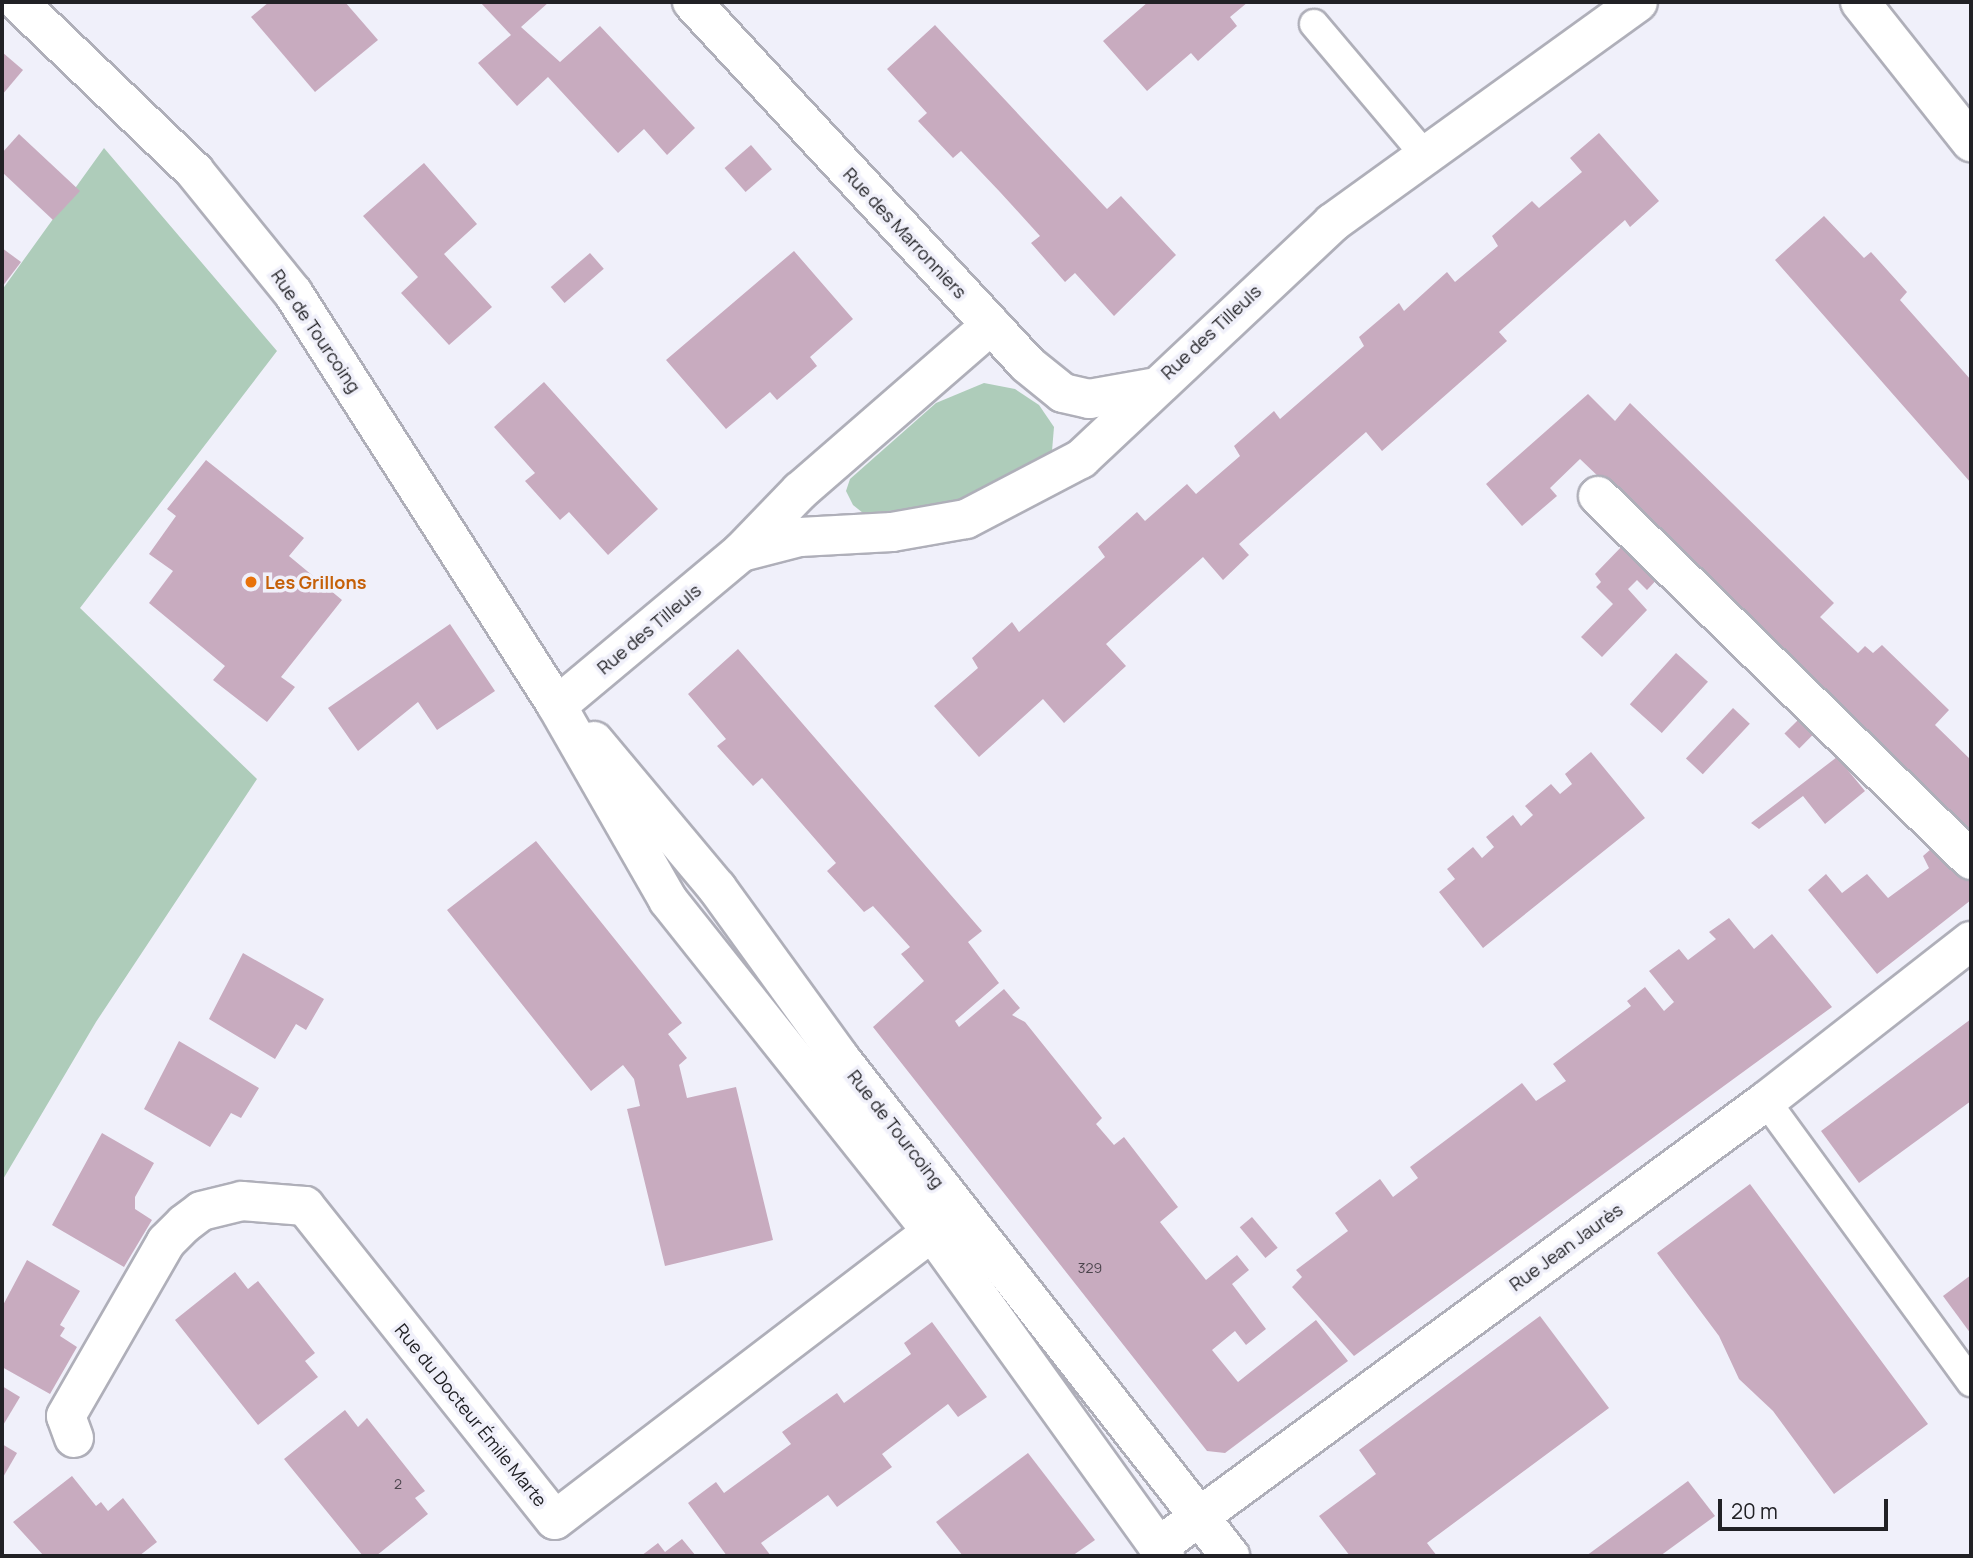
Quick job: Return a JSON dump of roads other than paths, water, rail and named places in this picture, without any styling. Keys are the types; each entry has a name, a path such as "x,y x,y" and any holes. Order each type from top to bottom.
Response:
{"street":[{"name":"Rue de Tourcoing","path":"18,2 130,107 243,227 338,360 557,706 617,766 717,888 947,1222 1161,1552"},
{"name":"Rue des Marronniers","path":"692,2 991,325 1063,393 1089,399 1151,388"},
{"name":"Rue des Tilleuls","path":"741,552 800,537 922,528 988,511 1082,458 1151,388 1281,266 1424,154 1638,2"},
{"path":"1860,2 1971,142"},
{"name":"Rue des Tilleuls","path":"557,706 741,552 800,491 991,325"},
{"path":"1598,496 1971,860"},
{"name":"Rue Jean Jaurès","path":"1161,1552 1202,1515 1766,1101 1971,941"},
{"name":"Rue du Docteur Émile Marte","path":"74,1438 66,1416 166,1242 201,1211 221,1205 305,1206 555,1520 947,1222"},
{"name":"Rue de Tourcoing","path":"947,1222 1202,1515 1230,1556"}],"lane":[{"path":"1314,24 1424,154"},
{"path":"1766,1101 1971,1382"}],"place":[{"name":"Les Grillons","path":"251,582"}]}
